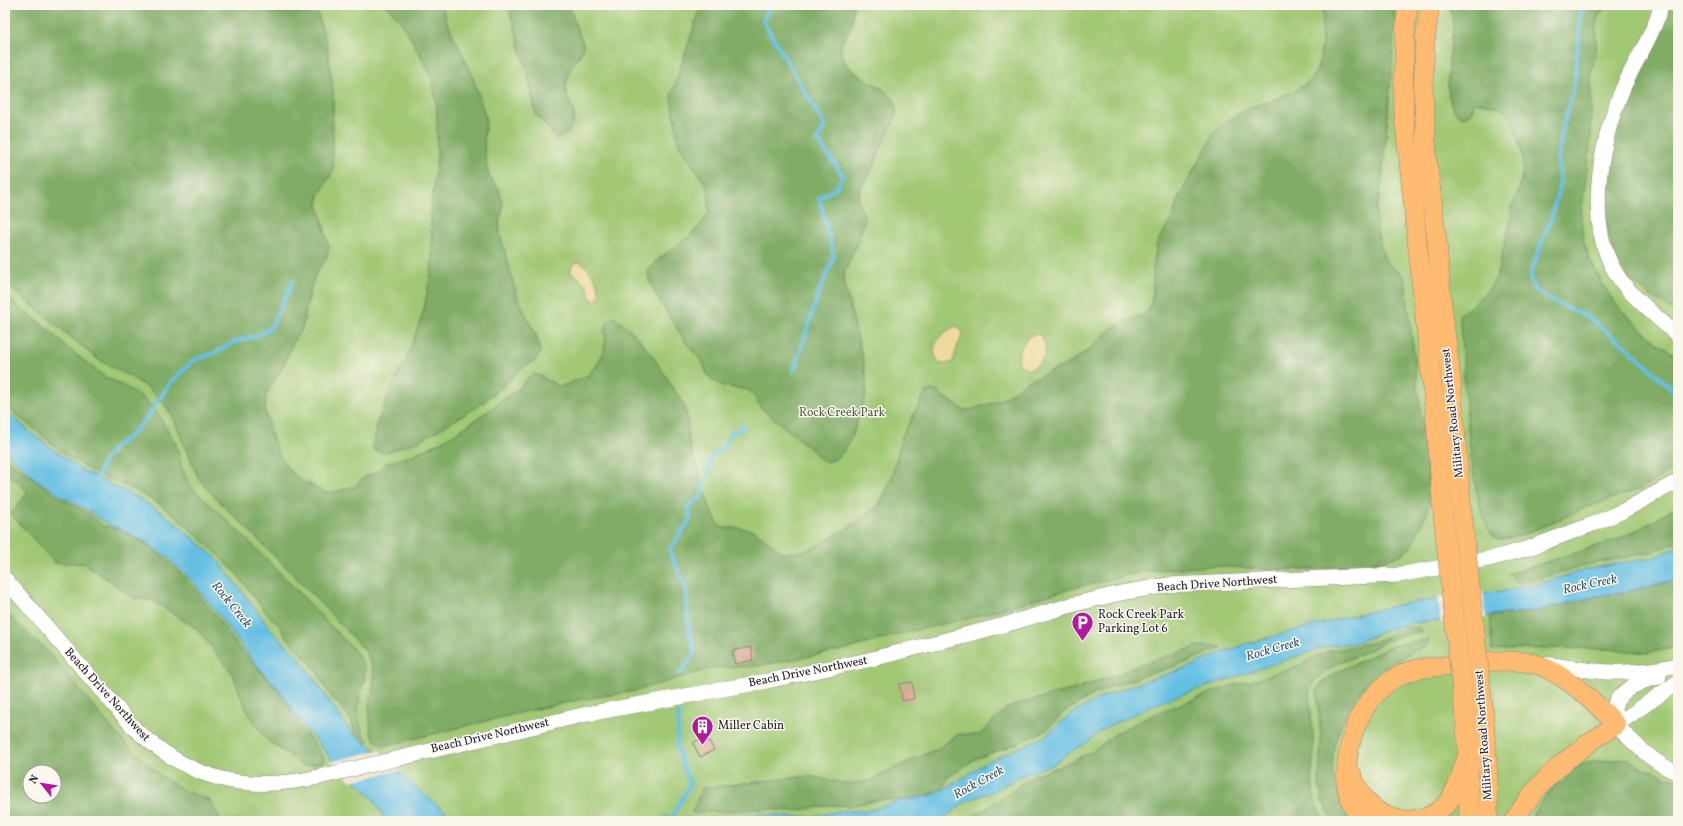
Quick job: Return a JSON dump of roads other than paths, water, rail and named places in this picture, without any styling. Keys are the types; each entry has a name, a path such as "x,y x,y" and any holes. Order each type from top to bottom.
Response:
{"main road":[{"name":"Military Road Northwest","path":"1408,5 1404,42 1404,115 1436,423 1443,514 1465,718 1468,753 1469,821"},
{"name":"Military Road Northwest","path":"1430,5 1425,42 1423,91 1426,143 1451,380 1462,512 1484,716 1488,776 1488,821"},
{"path":"1362,821 1352,805 1346,790 1347,760 1355,725 1366,704 1385,685 1404,674 1424,668 1492,661 1534,664 1548,669 1581,691 1605,712 1616,725 1578,750 1549,775 1525,804 1514,821"},
{"path":"1347,760 1358,789 1369,804 1388,817 1399,820 1410,820 1423,818 1434,813 1448,801 1458,785 1468,753"}],"street":[{"path":"1661,5 1656,21 1624,87 1609,125 1600,171 1599,212 1604,246 1617,274 1630,292 1678,336"},
{"name":"Beach Drive Northwest","path":"5,579 135,729 153,745 167,755 196,771 223,780 249,784 275,783 319,777 587,714 767,681 868,660 1004,625 1075,604 1168,585 1398,575 1493,558 1529,548 1593,524 1623,511 1678,481"},
{"path":"1534,664 1564,665 1614,672 1650,670 1678,666"},
{"path":"1678,666 1660,677 1641,681 1625,692 1614,708 1616,725 1644,753 1678,773"},
{"path":"1616,725 1678,682"}],"water":[{"name":"Rock Creek","path":"5,410 32,434 80,469 142,500 172,520 217,559 275,635 298,656 350,731 376,751 421,792 448,814 464,821 386,821 373,798 333,761 299,720 281,692 259,668 193,582 168,558 146,542 119,528 107,524 91,512 61,496 34,478 5,451"},
{"name":"Rock Creek","path":"1678,547 1678,579 1630,591 1597,596 1538,611 1412,623 1387,630 1355,643 1327,646 1163,701 1106,727 1081,747 1078,747 1050,766 1022,775 994,791 966,801 941,821 649,821 667,817 700,819 764,814 791,817 810,817 842,811 872,810 901,801 933,795 962,779 986,762 1046,736 1070,715 1098,699 1130,686 1187,668 1216,655 1249,643 1346,617 1408,603 1503,591 1535,585 1588,569 1655,557"}],"waterway":[{"path":"771,5 763,21 825,126 817,140 843,175 836,188 819,198 834,256 819,292 794,371"},
{"path":"1582,5 1574,87 1562,130 1558,158 1560,184 1551,219 1531,271 1531,282 1536,291 1548,299 1588,317 1629,349 1678,395"},
{"path":"96,483 103,462 116,445 129,437 148,416 170,383 194,360 215,353 234,342 259,335 271,327 293,281"},
{"path":"680,673 695,653 688,625 686,589 669,550 690,520 688,506 700,499 712,455 722,450 732,432 741,430 742,425"},
{"path":"669,821 690,785 677,748 679,713"}],"place":[{"name":"Rock Creek Park Parking Lot 6","path":"1083,642"},
{"name":"Miller Cabin","path":"703,746"}],"park label":[{"name":"Rock Creek Park","path":"842,413"}]}
